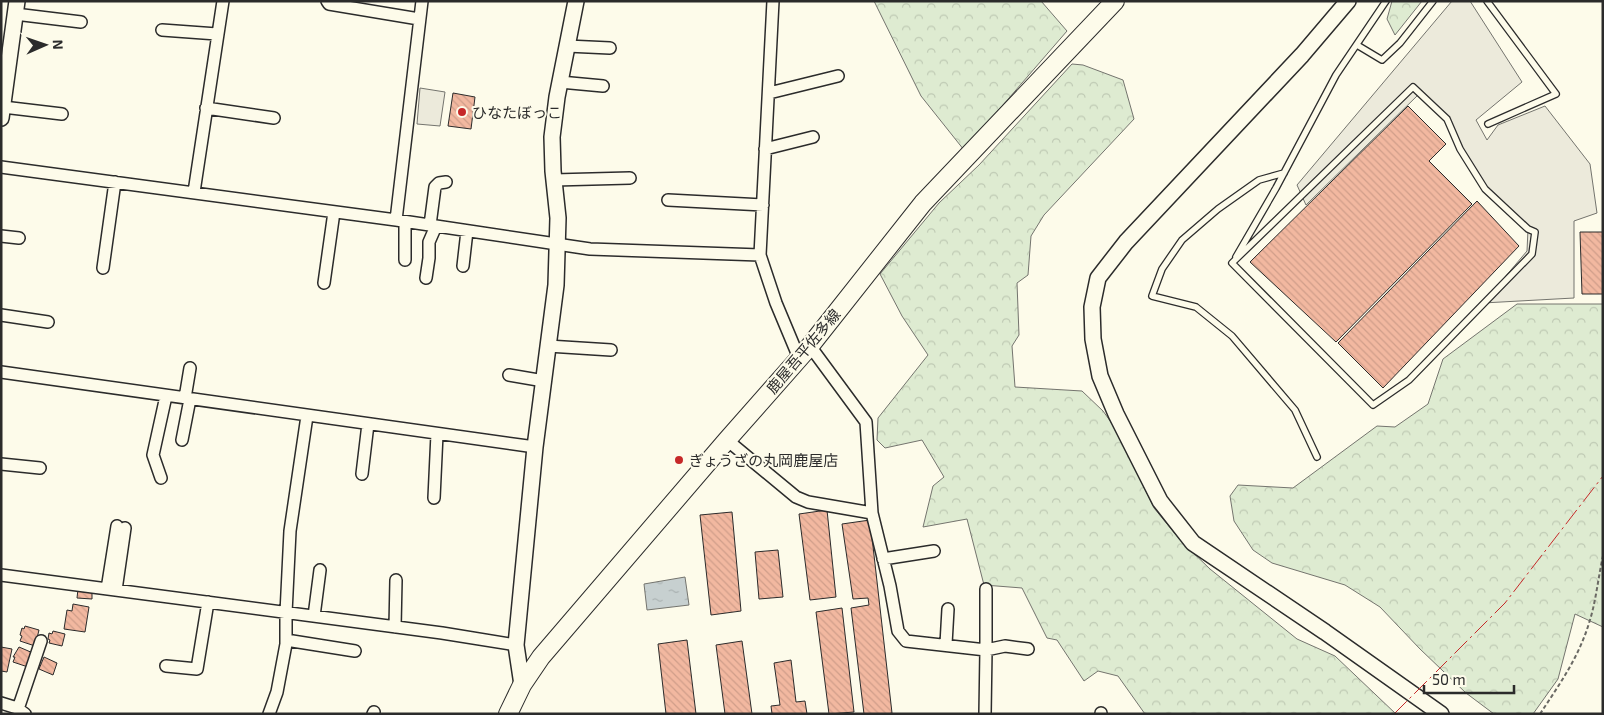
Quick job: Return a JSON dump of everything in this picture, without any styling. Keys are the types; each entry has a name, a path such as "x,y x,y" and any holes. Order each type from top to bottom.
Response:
{"main road":[{"name":"鹿屋吾平佐多線","path":"508,714 522,685 541,657 804,352 923,203 1115,1"}],"street":[{"path":"194,192 217,34 224,1"},
{"path":"328,1 329,4 419,19"},
{"path":"405,260 400,221 422,1"},
{"path":"522,685 516,645 535,448 556,284 558,218 552,137 560,82 576,1"},
{"path":"773,1 760,255 776,303 804,352 866,422 872,513 898,631 906,640 986,650 1005,646 1028,648"},
{"path":"1348,1 1302,55 1126,242 1098,278 1092,307 1093,339 1100,376 1116,414 1160,501 1193,544 1325,632 1441,714"},
{"path":"62,114 2,112 16,8 81,22"},
{"path":"162,30 217,34"},
{"path":"567,46 610,48"},
{"path":"768,93 838,76"},
{"path":"560,82 603,86"},
{"path":"206,108 274,118"},
{"path":"766,149 813,137"},
{"path":"1,167 194,192 590,249 760,255"},
{"path":"554,180 630,178"},
{"path":"103,268 115,182"},
{"path":"426,278 429,242 433,226 435,187 439,183 446,182"},
{"path":"668,200 763,205"},
{"path":"324,283 334,212"},
{"path":"463,266 466,231"},
{"path":"1,236 19,238"},
{"path":"1,315 48,322"},
{"path":"548,346 611,350"},
{"path":"182,440 190,368"},
{"path":"1,372 535,448"},
{"path":"509,376 544,381"},
{"path":"161,478 154,455 166,396"},
{"path":"269,714 281,675 286,640 290,531 307,416"},
{"path":"362,474 368,424"},
{"path":"434,498 437,434"},
{"path":"727,440 796,497 808,502 872,513"},
{"path":"1,464 40,468"},
{"path":"111,589 121,527"},
{"path":"883,559 934,551"},
{"path":"314,616 320,570"},
{"path":"1,575 314,616 516,645"},
{"path":"395,628 396,580"},
{"path":"986,589 986,714"},
{"path":"166,666 197,669 208,602"},
{"path":"946,644 948,608"},
{"path":"286,640 356,651"},
{"path":"1,703 22,712 41,641"}],"lane":[{"path":"1232,263 1284,173 1336,75 1386,1"},
{"path":"1357,45 1382,60 1400,43 1432,1"},
{"path":"1487,1 1556,94 1488,124"},
{"path":"1413,87 1447,119 1460,150 1486,189 1528,229 1535,232 1532,254 1409,380 1373,405 1232,263 1413,87"},
{"path":"1284,173 1259,180 1218,209 1182,240 1162,269 1152,296 1196,307 1232,336 1295,410 1317,457"}],"path":[{"path":"1540,714 1570,668 1590,623 1603,556"}],"green space":[{"path":"874,1 1041,1 1067,31 964,150 921,96"},
{"path":"1392,1 1422,1 1395,35 1387,19"},
{"path":"1072,64 1083,65 1123,80 1134,119 1044,215 1031,236 1028,275 1017,283 1019,335 1012,346 1015,387 1082,391 1103,411 1116,429 1154,508 1181,541 1210,569 1297,639 1335,656 1396,714 1145,714 1118,676 1098,671 1084,681 1057,640 1047,638 1022,588 984,585 967,519 923,527 933,486 944,477 922,440 885,448 877,440 878,418 928,355 902,316 880,274 939,203 979,165"},
{"path":"1517,304 1603,304 1603,627 1575,614 1558,679 1533,714 1494,714 1466,693 1380,607 1345,585 1272,563 1253,550 1234,521 1230,496 1238,485 1293,488 1377,426 1395,427 1428,404 1443,359"}],"shaded area":[{"path":"1452,1 1470,1 1522,82 1476,120 1487,140 1498,125 1545,106 1590,164 1597,213 1574,221 1574,298 1483,303 1527,251 1528,229 1485,189 1460,150 1447,119 1419,94 1306,205 1297,185"},
{"path":"420,88 445,92 440,126 417,124"}],"water":[{"path":"685,577 689,605 647,610 644,584"}],"building":[{"name":"ひなたぼっこ","path":"453,93 475,97 471,129 448,126"},
{"path":"1408,106 1446,144 1429,161 1472,204 1336,342 1250,262"},
{"path":"1477,201 1519,246 1383,388 1338,343"},
{"path":"1580,232 1603,232 1603,294 1582,294"},
{"path":"827,510 836,597 810,600 799,514"},
{"path":"732,512 741,611 711,615 700,515"},
{"path":"870,520 892,713 887,714 864,714 851,608 869,605 868,598 853,599 842,524"},
{"path":"778,550 783,597 759,599 755,552"},
{"path":"78,589 92,591 92,599 77,598"},
{"path":"73,604 89,607 85,632 64,629 67,610 72,611"},
{"path":"842,608 854,712 829,714 816,612"},
{"path":"25,626 39,630 35,646 20,641 22,628 24,629"},
{"path":"53,631 65,634 62,646 49,643 49,633 52,634"},
{"path":"687,640 696,714 666,714 658,644"},
{"path":"742,641 752,714 725,714 716,645"},
{"path":"1,647 12,649 7,672 1,671"},
{"path":"19,647 33,653 28,667 13,662 15,657 13,657"},
{"path":"44,657 57,663 53,675 39,669"},
{"path":"791,660 796,702 805,701 807,714 772,714 771,706 780,705 774,663"}],"power":[{"path":"1394,714 1505,603 1603,476"}],"place":[{"name":"ひなたぼっこ","path":"462,112"},
{"name":"ぎょうざの丸岡鹿屋店","path":"679,460"}]}
